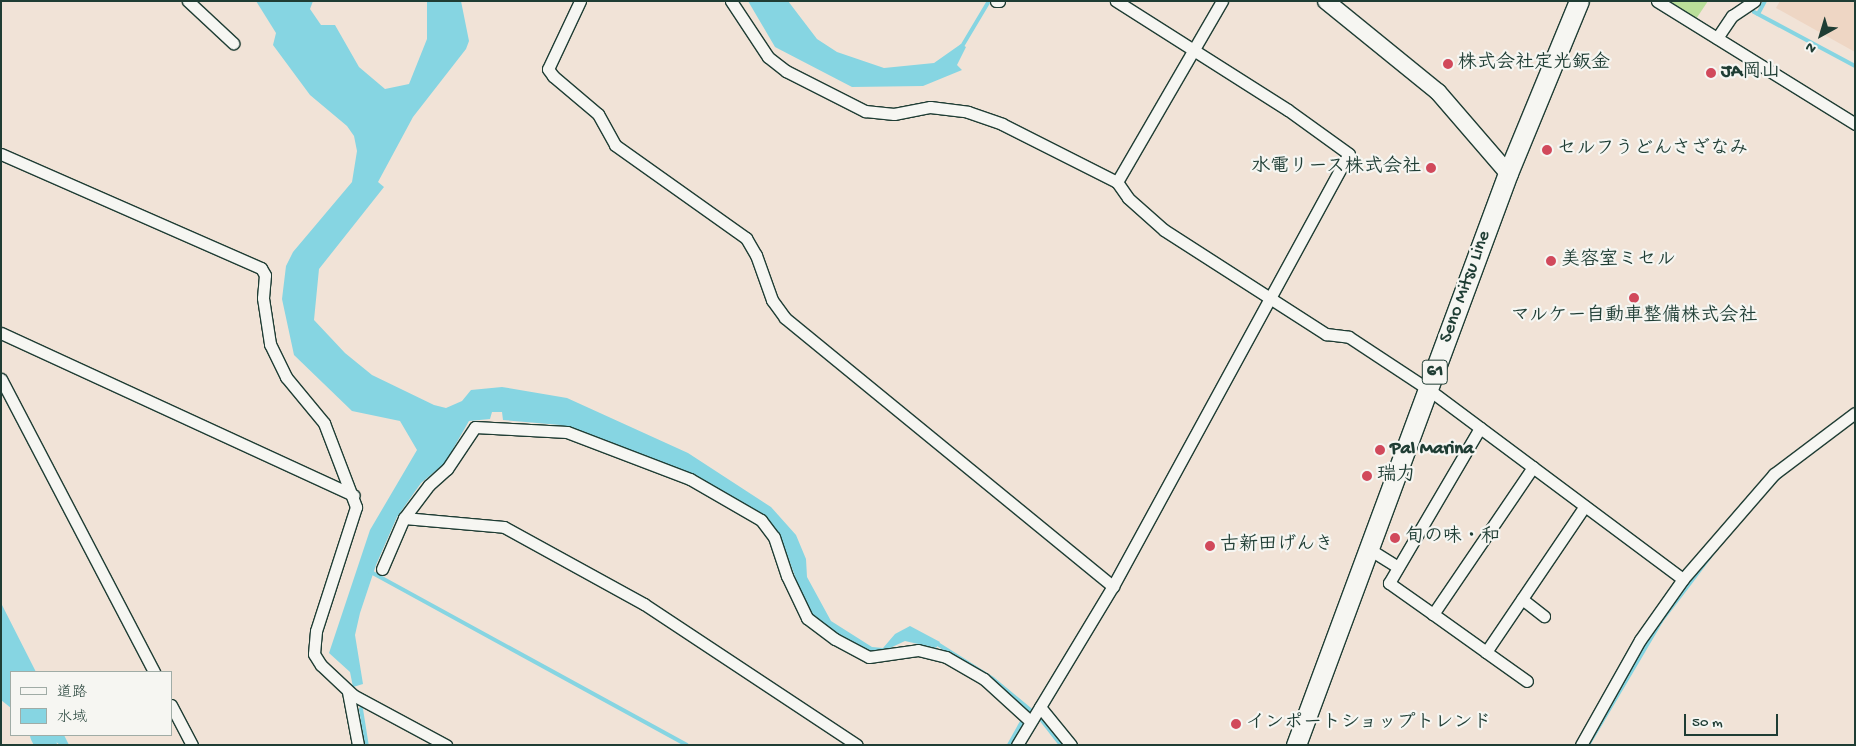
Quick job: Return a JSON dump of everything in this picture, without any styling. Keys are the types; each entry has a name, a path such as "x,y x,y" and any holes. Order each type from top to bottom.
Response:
{"main road":[{"name":"Seno Mitsu Line","path":"1296,745 1508,173 1579,1"}],"street":[{"path":"188,1 233,43"},
{"path":"580,1 548,69 552,76 598,114 615,145 746,238 756,255 772,300 785,318 1113,586"},
{"path":"731,1 768,58 786,71 858,107 894,114 930,107 968,112 1002,124 1117,182 1128,198 1164,230 1326,334 1349,337 1428,389 1683,579"},
{"path":"1017,745 1032,715 1113,586 1269,296 1349,154 1288,110 1194,48 1116,1"},
{"path":"1117,182 1222,1"},
{"path":"1326,1 1438,92 1508,173"},
{"path":"1657,1 1855,124"},
{"path":"1717,38 1732,16 1754,1"},
{"path":"1,154 261,268 266,275 263,298 270,344 286,377 324,423 354,495 356,507 313,644 316,660 348,692 446,745"},
{"path":"1,333 354,495"},
{"path":"1,379 153,671"},
{"path":"1581,745 1640,640 1683,579 1774,474 1855,413"},
{"path":"382,568 404,518 429,485 447,470 475,427 538,428 579,436 690,479 761,520 774,537 807,618 835,639 869,657 918,650 946,657 984,679 1070,745"},
{"path":"1480,428 1389,583 1527,680"},
{"path":"1433,614 1533,467"},
{"path":"1486,652 1585,506"},
{"path":"404,518 504,528 644,604 857,745"},
{"path":"1368,549 1398,567"},
{"path":"1522,599 1544,616"},
{"path":"348,692 358,745"},
{"path":"172,707 192,745"}],"shaded area":[{"path":"1780,1 1855,1 1855,52 1776,8"}],"green space":[{"path":"1665,1 1708,1 1696,19"}],"water":[{"path":"256,1 313,1 310,9 321,25 335,25 359,67 385,89 409,84 427,39 427,1 461,1 469,41 466,49 413,117 378,182 384,187 319,269 314,320 345,353 372,375 434,405 446,408 462,401 471,390 502,387 567,398 688,453 771,507 796,535 806,559 807,577 831,621 872,647 883,648 895,634 910,626 940,642 936,648 905,641 875,655 865,652 810,617 782,541 760,512 675,469 585,433 560,425 503,420 502,412 492,412 490,419 469,421 445,463 421,483 397,517 376,565 360,613 355,635 363,684 353,687 350,672 329,653 370,530 417,450 400,421 352,411 294,355 282,299 286,266 293,252 352,182 357,151 354,136 347,126 310,95 273,45 276,33"},
{"path":"748,1 788,1 817,39 837,52 884,68 934,63 961,44 966,47 957,65 962,70 923,86 852,87 775,47"},
{"path":"1,603 35,671 10,671 10,707 1,700"},
{"path":"48,736 64,736 69,745 60,745"}],"waterway":[{"path":"961,48 989,1"},
{"path":"1758,14 1765,1"},
{"path":"1754,12 1855,66"},
{"path":"1771,485 1787,469"},
{"path":"1588,745 1661,621 1719,545"},
{"path":"369,571 687,745"},
{"path":"936,643 993,679 1040,718 1061,745"},
{"path":"361,709 367,745"},
{"path":"1009,745 1024,718"},
{"path":"42,736 46,745"}],"place":[{"name":"株式会社定光鈑金","path":"1448,64"},
{"name":"JA岡山","path":"1711,73"},
{"name":"セルフうどんさざなみ","path":"1547,150"},
{"name":"水電リース株式会社","path":"1431,168"},
{"name":"美容室ミセル","path":"1551,261"},
{"name":"マルケー自動車整備株式会社","path":"1634,298"},
{"name":"Pal Marina","path":"1380,450"},
{"name":"瑞力","path":"1367,476"},
{"name":"旬の味・和","path":"1395,538"},
{"name":"古新田げんき","path":"1210,546"},
{"name":"インポートショップトレンド","path":"1236,724"}]}
